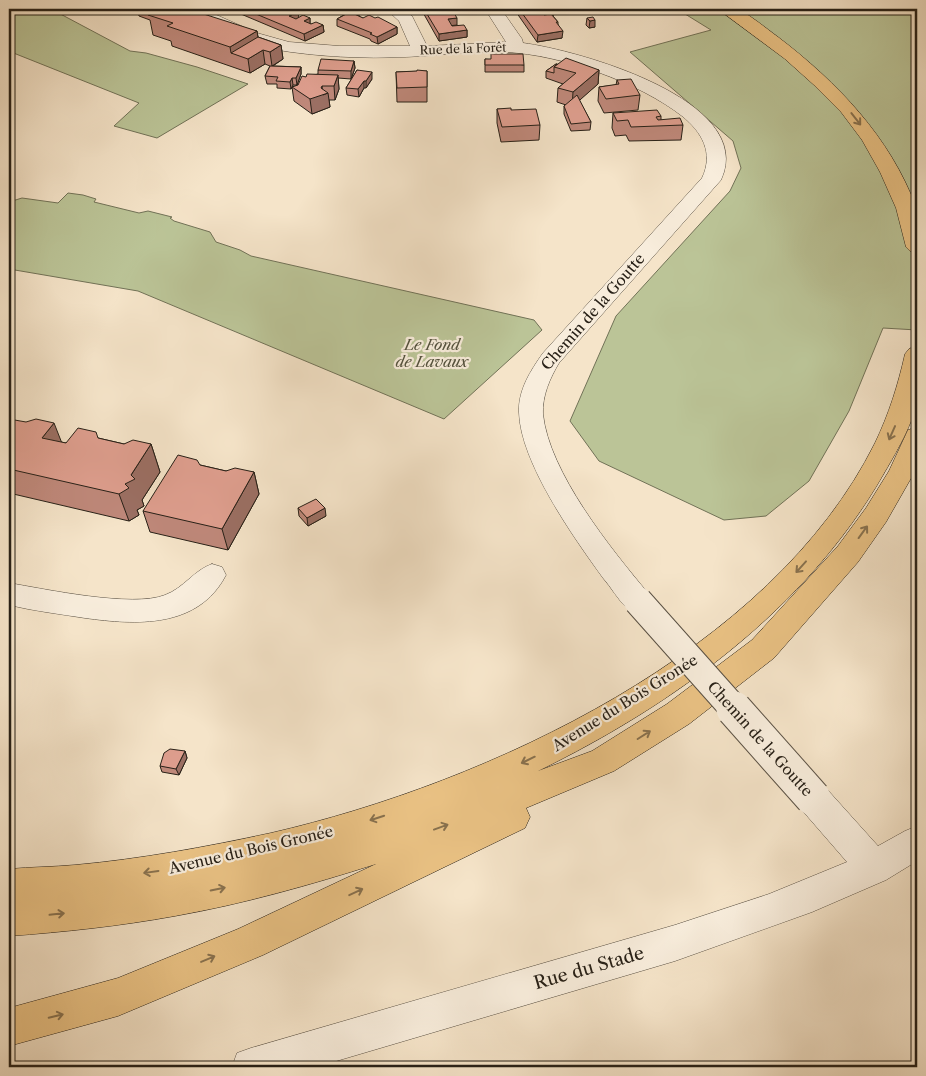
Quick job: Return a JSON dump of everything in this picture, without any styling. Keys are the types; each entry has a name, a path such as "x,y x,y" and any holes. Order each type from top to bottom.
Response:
{"main road":[{"path":"726,9 793,55 833,91 848,108 879,150 894,178 904,201 917,247"},
{"path":"743,9 800,47 841,82 879,125 895,147 910,173"},
{"name":"Avenue du Bois Gronée","path":"9,886 101,879 171,869 304,840 374,820 457,791 527,761 583,732 662,683 719,643 759,610 826,540 866,484 890,438 905,402 917,354"},
{"name":"Avenue du Bois Gronée","path":"9,918 53,915 175,899 300,871 422,834 478,813 603,760 678,714 763,649 817,590 859,538 901,473 917,436"},
{"path":"9,1028 118,997 250,942 551,799 603,760"}],"street":[{"name":"Rue de la Forêt","path":"191,9 254,39 287,46 351,52 516,48 566,58 614,73 647,86 692,115 709,131 714,142"},
{"path":"394,9 406,19 422,51"},
{"path":"493,9 514,39 516,48"},
{"name":"Chemin de la Goutte","path":"714,142 717,150 717,166 711,180 551,358 542,371 532,400 533,429 548,468 599,551 638,600 874,868"},
{"path":"9,594 122,612 148,611 166,608 186,599 200,589 212,575"},
{"name":"Rue du Stade","path":"251,1067 675,943 797,902 874,868 917,842"}],"green space":[{"path":"9,9 51,9 130,51 146,53 197,67 248,84 157,138 114,126 139,103 11,52 9,54"},
{"path":"677,9 917,9 917,330 883,328 849,411 809,481 766,516 724,520 599,461 570,421 616,316 730,191 741,168 733,141 630,52 711,30"},
{"name":"Le Fond de Lavaux","path":"68,193 83,195 96,199 94,202 139,213 148,211 172,217 170,218 174,221 210,232 216,242 251,256 534,320 542,330 444,419 138,291 9,269 9,202 22,198 58,203"}],"building":[{"path":"137,9 161,9 150,14"},
{"path":"161,9 188,9 257,31 230,47 167,26 173,23 148,15"},
{"path":"244,9 272,9 284,13 291,9 298,12 289,16 296,19 303,15 310,18 304,21 323,25 304,34"},
{"path":"424,9 443,9 448,14 454,13 457,18 448,19 452,26 464,25 467,30 439,34"},
{"path":"519,9 554,9 541,11 544,15 551,14 563,31 538,35"},
{"path":"350,12 363,18 369,15 375,18 378,17 397,27 377,37 370,34 372,33 337,19"},
{"path":"593,17 595,20 590,21 587,18"},
{"path":"258,37 281,45 270,52 263,50 248,59 231,53"},
{"path":"491,54 523,54 524,65 485,65 485,59 491,59"},
{"path":"566,58 599,70 573,92 558,88 576,73 554,67"},
{"path":"321,59 354,61 351,71 318,70"},
{"path":"556,64 554,73 546,71"},
{"path":"270,66 301,67 296,78 292,78 290,82 276,81 278,77 265,76"},
{"path":"357,70 372,72 358,89 346,88"},
{"path":"427,71 427,87 397,88 396,72"},
{"path":"307,74 338,75 334,86 322,86 321,88 328,93 310,99 292,87 298,85 302,76 306,77"},
{"path":"631,79 640,95 606,99 599,87 619,84 617,80"},
{"path":"577,95 591,122 571,124 564,106"},
{"path":"511,108 511,110 536,109 540,125 502,127 497,109"},
{"path":"657,110 661,116 656,117 658,120 680,118 683,125 631,127 628,120 617,121 613,113"},
{"path":"9,419 26,422 36,419 54,423 42,438 66,443 78,428 96,432 98,438 124,444 133,440 151,444 131,475 135,479 125,484 129,488 119,494 9,469"},
{"path":"178,455 197,460 200,465 226,471 235,468 254,472 222,529 143,511"},
{"path":"316,499 325,508 307,518 298,508"},
{"path":"170,749 185,751 176,769 160,766 164,753"}]}
